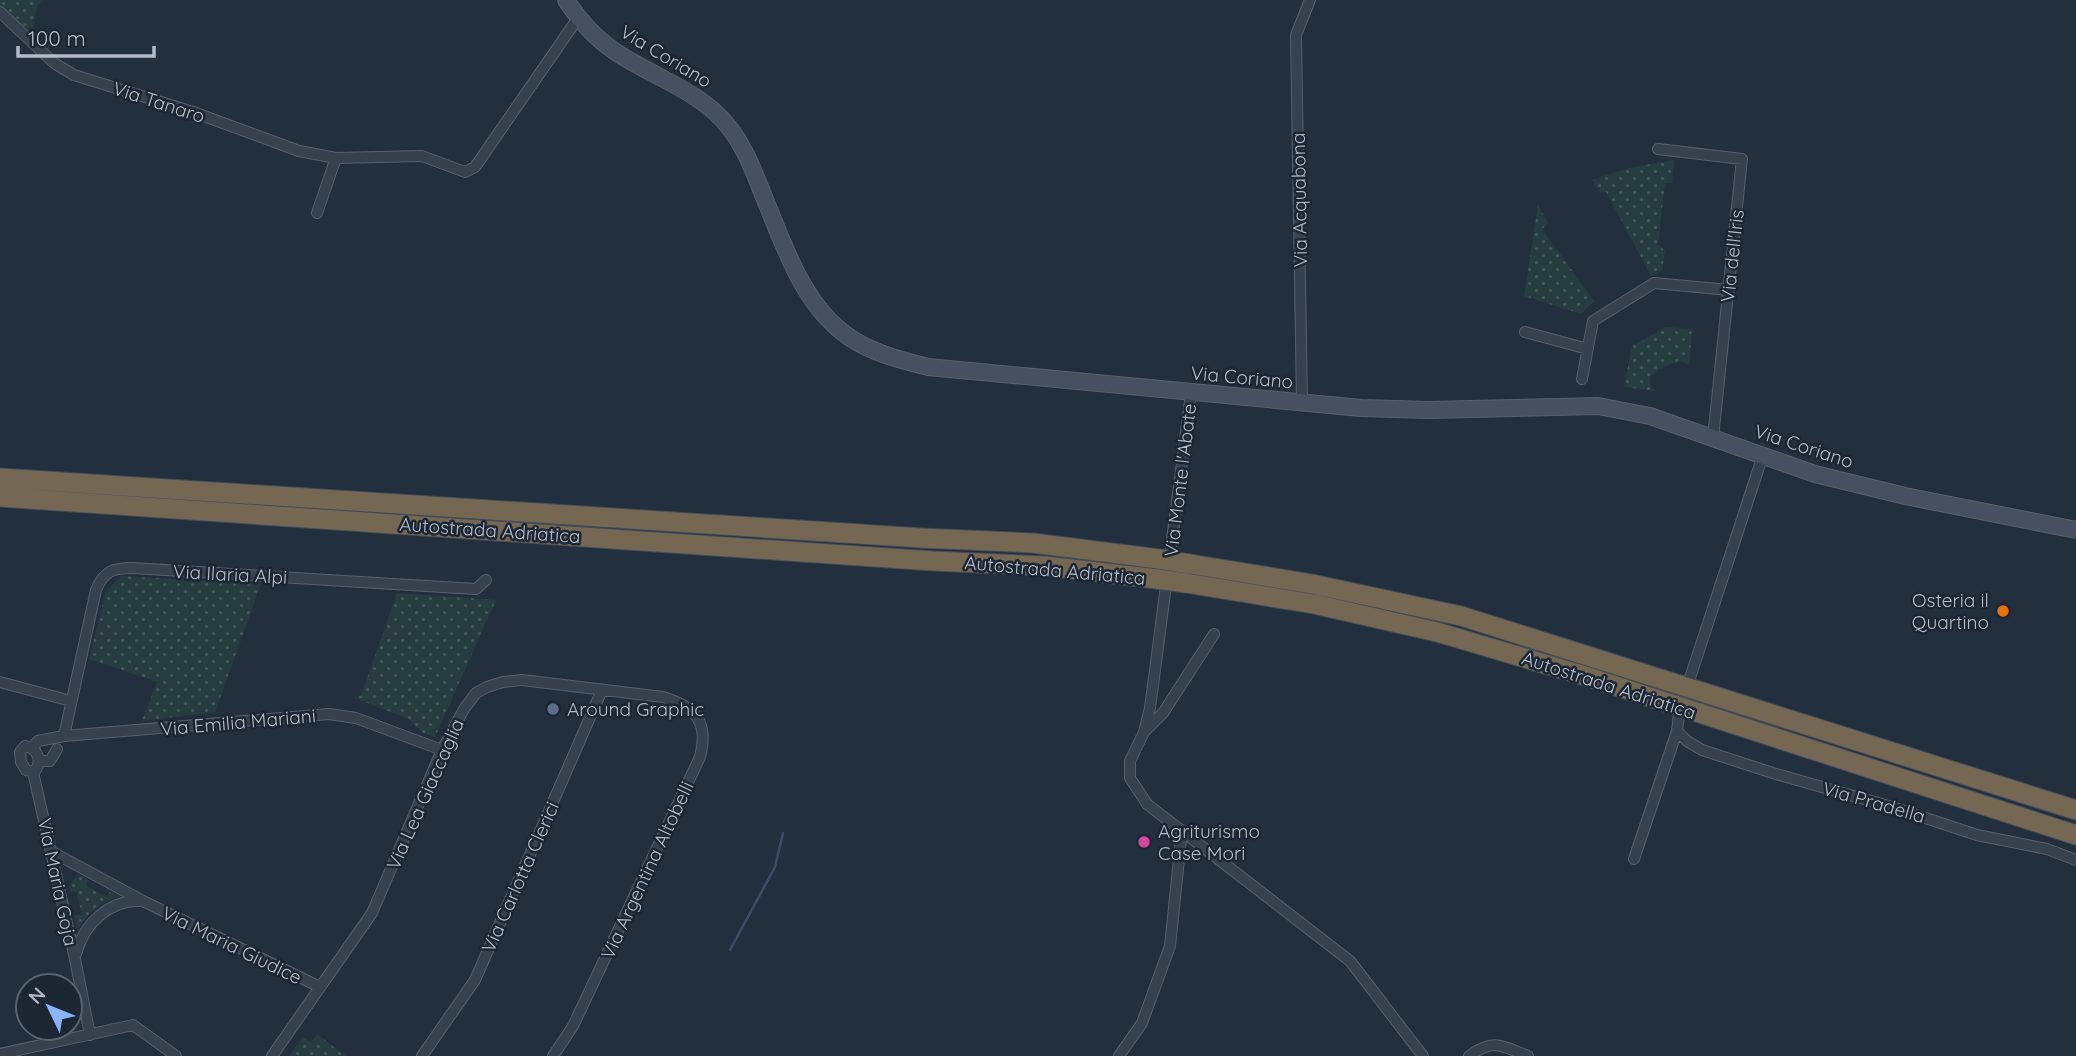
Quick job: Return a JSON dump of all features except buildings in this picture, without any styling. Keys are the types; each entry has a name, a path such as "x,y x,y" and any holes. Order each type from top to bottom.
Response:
{"highway":[{"name":"Autostrada Adriatica","path":"0,478 1033,543 1188,574 1485,646 2076,835"},
{"name":"Autostrada Adriatica","path":"0,497 923,560 1158,569"},
{"name":"Autostrada Adriatica","path":"1188,574 1312,584 1461,616 2076,810"}],"main road":[{"name":"Via Coriano","path":"566,0 597,38 620,55 700,100 728,125 748,156 786,250 808,292 828,319 849,337 877,352 928,367 1191,394 1362,408 1429,410 1598,406 1650,416 1815,474 1905,496 2076,530"}],"street":[{"name":"Via Acquabona","path":"1302,403 1296,35 1310,0"},
{"name":"Via Tanaro","path":"0,12 54,62 74,75 193,112 299,150 336,158 422,156 465,172 475,167 578,18"},
{"name":"Via dell'Iris","path":"1658,149 1742,159 1713,438"},
{"path":"317,213 336,158"},
{"path":"1582,379 1593,321 1654,283 1729,290"},
{"path":"1525,332 1588,349"},
{"name":"Via Monte l'Abate","path":"1191,394 1150,708 1144,732 1130,761 1130,778 1147,804 1350,961 1423,1056"},
{"path":"1690,678 1763,455"},
{"name":"Via Ilaria Alpi","path":"64,736 96,590 101,578 108,571 118,568 476,589 486,580"},
{"name":"Via Monte l'Abate","path":"1144,732 1163,713 1214,634"},
{"name":"Via Lea Giaccaglia","path":"272,1056 372,913 442,750 464,709 476,693 503,681 522,680 663,697"},
{"path":"0,682 71,701"},
{"name":"Via Carlotta Clerici","path":"422,1056 475,980 602,690"},
{"name":"Via Argentina Altobelli","path":"553,1056 573,1026 700,757 705,740 698,718 681,702 663,697"},
{"name":"Via Emilia Mariani","path":"32,748 38,741 64,736 329,714 356,718 442,750"},
{"path":"1634,859 1677,731 1679,715"},
{"name":"Via Pradella","path":"1677,731 1702,750 1726,758 1977,835 2047,849 2076,860"},
{"path":"25,746 32,748 39,761 33,772 26,770 19,757 20,752 25,746"},
{"path":"39,761 50,761 57,749"},
{"name":"Via Maria Goja","path":"33,772 90,1035"},
{"path":"1119,1056 1142,1023 1170,947 1182,830"},
{"name":"Via Maria Giudice","path":"52,852 145,902 320,988"},
{"name":"Via Maria Giudice","path":"75,959 86,931 101,914 121,903 145,902"},
{"path":"0,1054 133,1025 170,1054"},
{"path":"1469,1056 1483,1046 1491,1045 1528,1056"}],"green space":[{"path":"0,0 44,0 38,5 32,32 0,8"},
{"path":"1674,160 1672,183 1665,183 1658,244 1665,251 1662,271 1651,276 1606,192 1600,193 1592,180 1629,168"},
{"path":"1538,205 1548,223 1542,229 1594,301 1581,314 1524,296"},
{"path":"1666,327 1692,329 1689,365 1680,361 1650,376 1650,385 1655,391 1624,387 1632,346"},
{"path":"121,576 261,584 215,712 142,721 157,682 89,659 106,591"},
{"path":"397,593 496,600 435,737 423,733 409,719 352,697 361,696"},
{"path":"82,876 89,880 86,886 107,897 110,891 122,896 96,908 77,931 74,916 82,914 76,891 69,892 71,883 76,877"},
{"path":"317,1034 346,1056 289,1056 303,1037 311,1043"}],"waterway":[{"path":"730,950 775,867 783,833"}],"place":[{"name":"Osteria il Quartino","path":"2003,611"},
{"name":"Around Graphic","path":"553,709"},
{"name":"Agriturismo Case Mori","path":"1144,842"}]}
